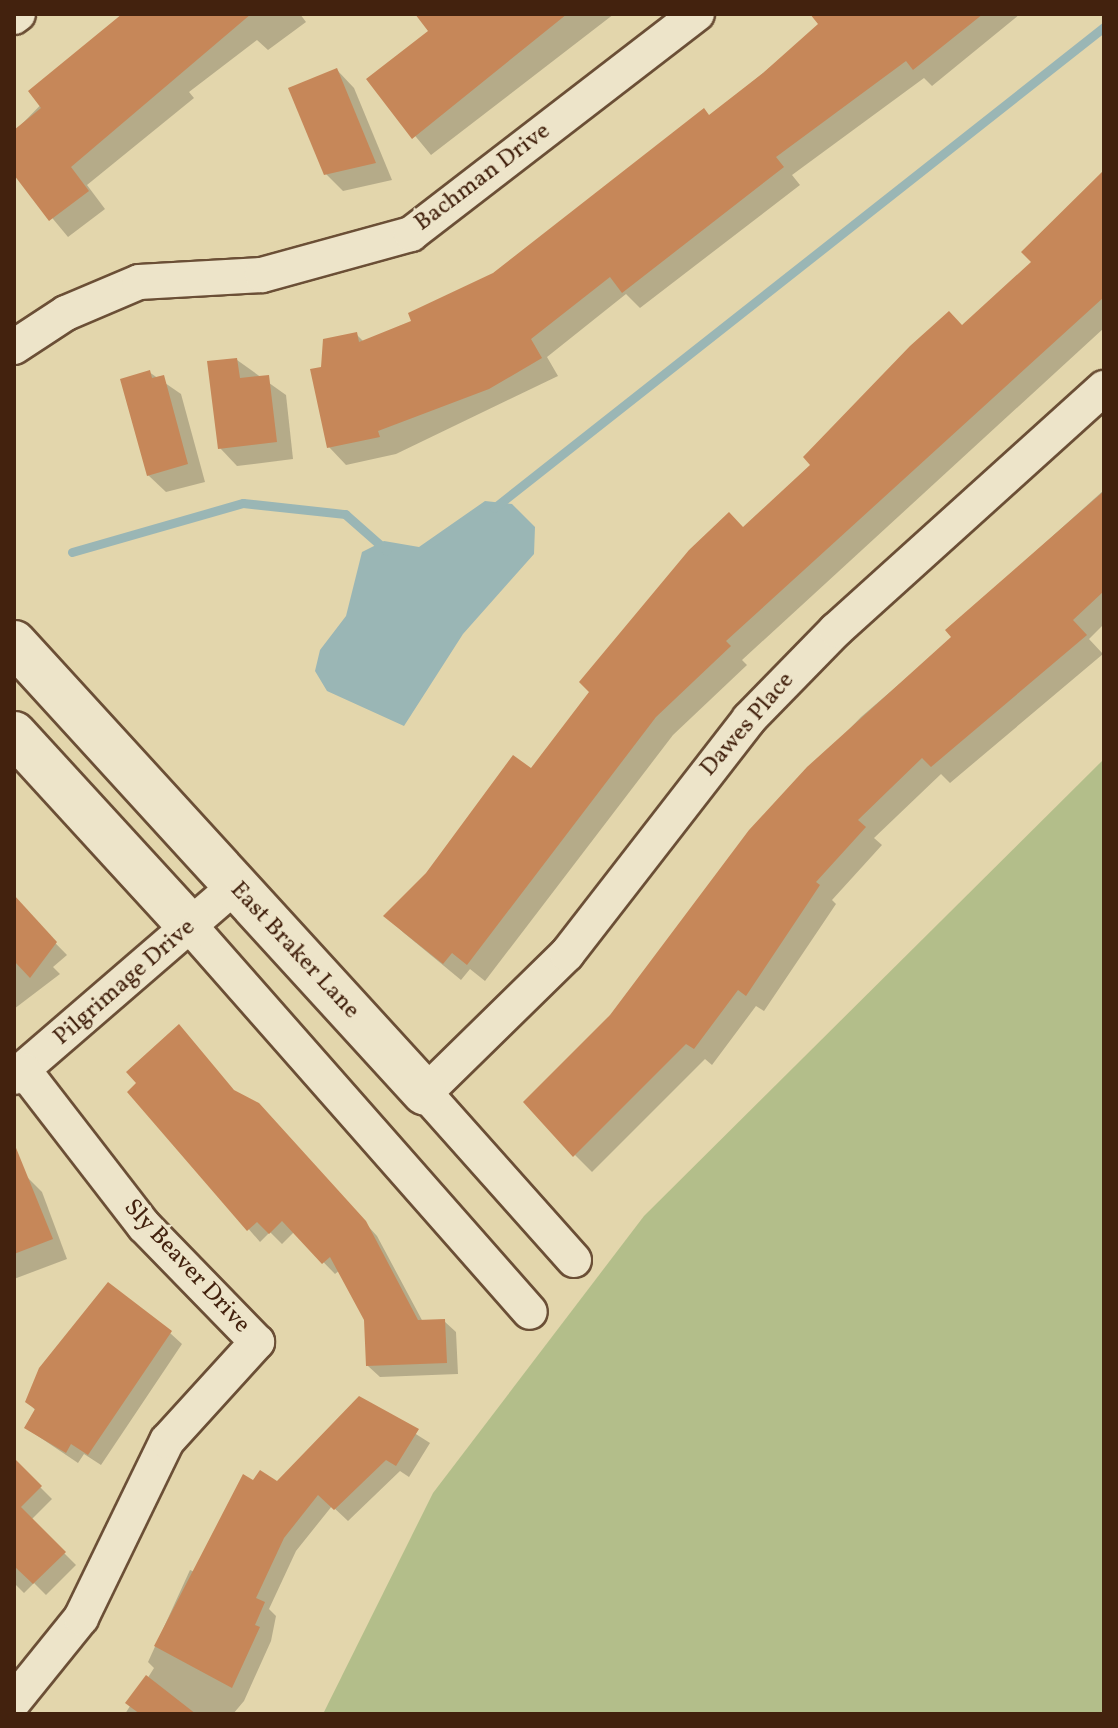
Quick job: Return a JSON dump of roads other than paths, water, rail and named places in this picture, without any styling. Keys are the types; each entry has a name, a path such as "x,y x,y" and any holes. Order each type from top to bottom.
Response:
{"street":[{"name":"Bachman Drive","path":"14,347 66,313 139,282 262,275 411,234 697,14"},
{"name":"Dawes Place","path":"425,1093 567,954 749,719 836,630 1104,388"},
{"name":"East Braker Lane","path":"14,643 574,1260"},
{"path":"14,734 190,926 530,1312"},
{"name":"Pilgrimage Drive","path":"19,1074 234,887"},
{"name":"Sly Beaver Drive","path":"16,1694 81,1618 167,1441 257,1342 144,1226 19,1074"}],"water":[{"path":"485,501 512,504 535,527 534,554 463,634 404,726 327,691 315,671 320,650 346,616 362,552 384,541 419,547"}],"waterway":[{"path":"494,508 1104,27"},
{"path":"72,552 243,503 345,514 386,550"}]}
